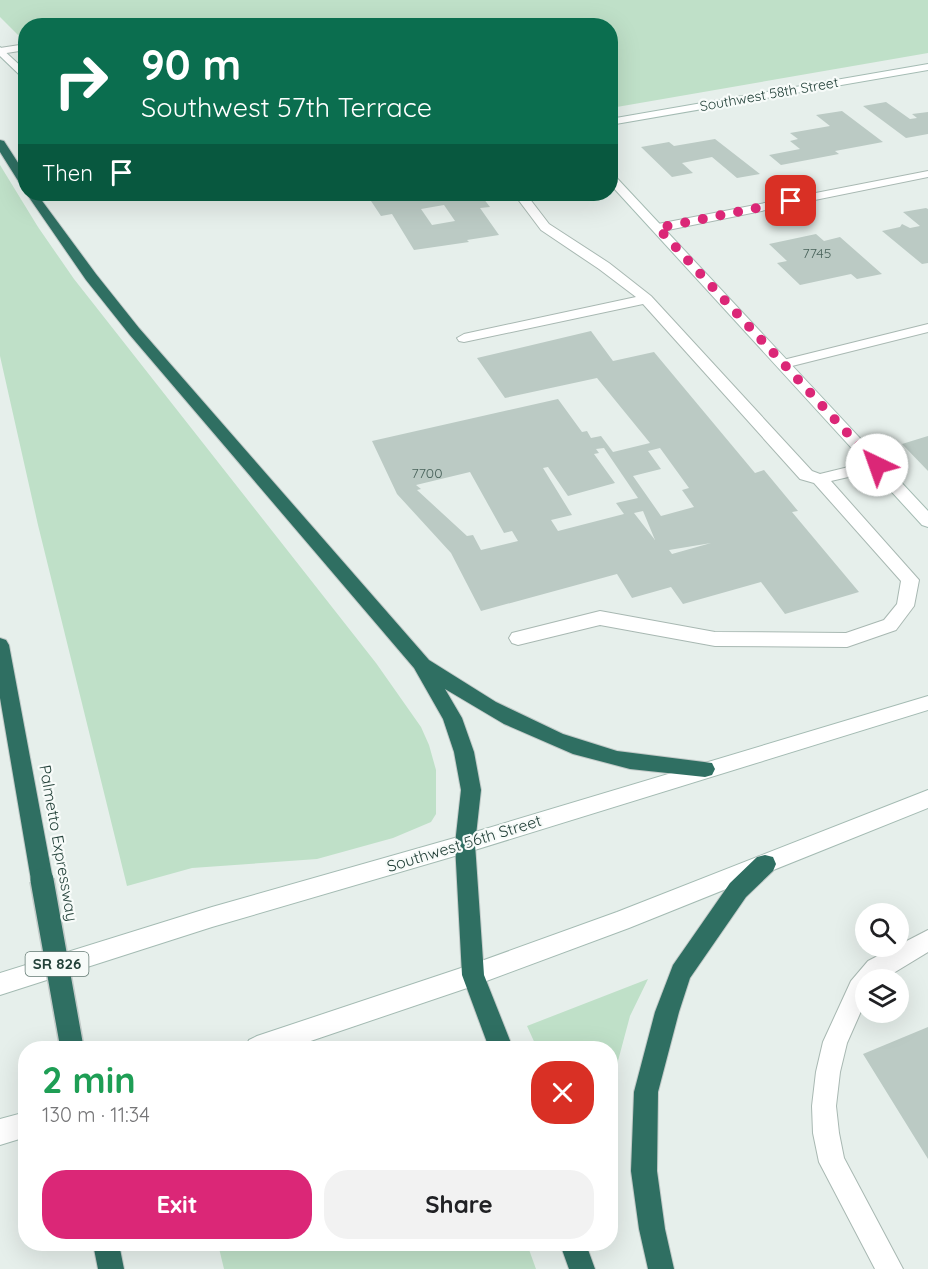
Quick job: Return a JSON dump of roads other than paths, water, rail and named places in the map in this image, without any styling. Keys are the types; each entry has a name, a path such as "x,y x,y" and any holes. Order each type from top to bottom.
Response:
{"highway":[{"path":"0,143 18,172"},
{"path":"36,201 90,277 134,331 421,663 452,718 464,752 471,790 465,844 473,975 498,1041"},
{"name":"Palmetto Expressway","path":"0,645 71,1041"},
{"path":"421,663 492,710 532,730 606,756 705,769"},
{"path":"661,1269 652,1229 644,1171 646,1092 667,1012 681,973 738,890 765,864"},
{"path":"107,1251 111,1269"},
{"path":"576,1251 582,1269"}],"street":[{"path":"0,50 18,48"},
{"path":"0,50 18,69"},
{"name":"Southwest 58th Street","path":"618,121 928,67"},
{"path":"658,228 928,174"},
{"path":"618,186 928,522"},
{"path":"525,201 545,227 604,266 646,299 797,468 814,479 820,479 877,465"},
{"path":"464,338 646,299"},
{"path":"784,364 928,328"},
{"path":"518,638 600,618 715,639 847,640 890,626 904,606 910,580 820,479"},
{"name":"Southwest 56th Street","path":"0,984 212,917 465,844 705,769 928,703"},
{"path":"278,1041 473,975 621,921 928,799"},
{"path":"876,969 928,940"},
{"path":"855,999 833,1052 828,1072 824,1106 826,1133 832,1162 890,1269"},
{"path":"0,1132 18,1126"}]}
